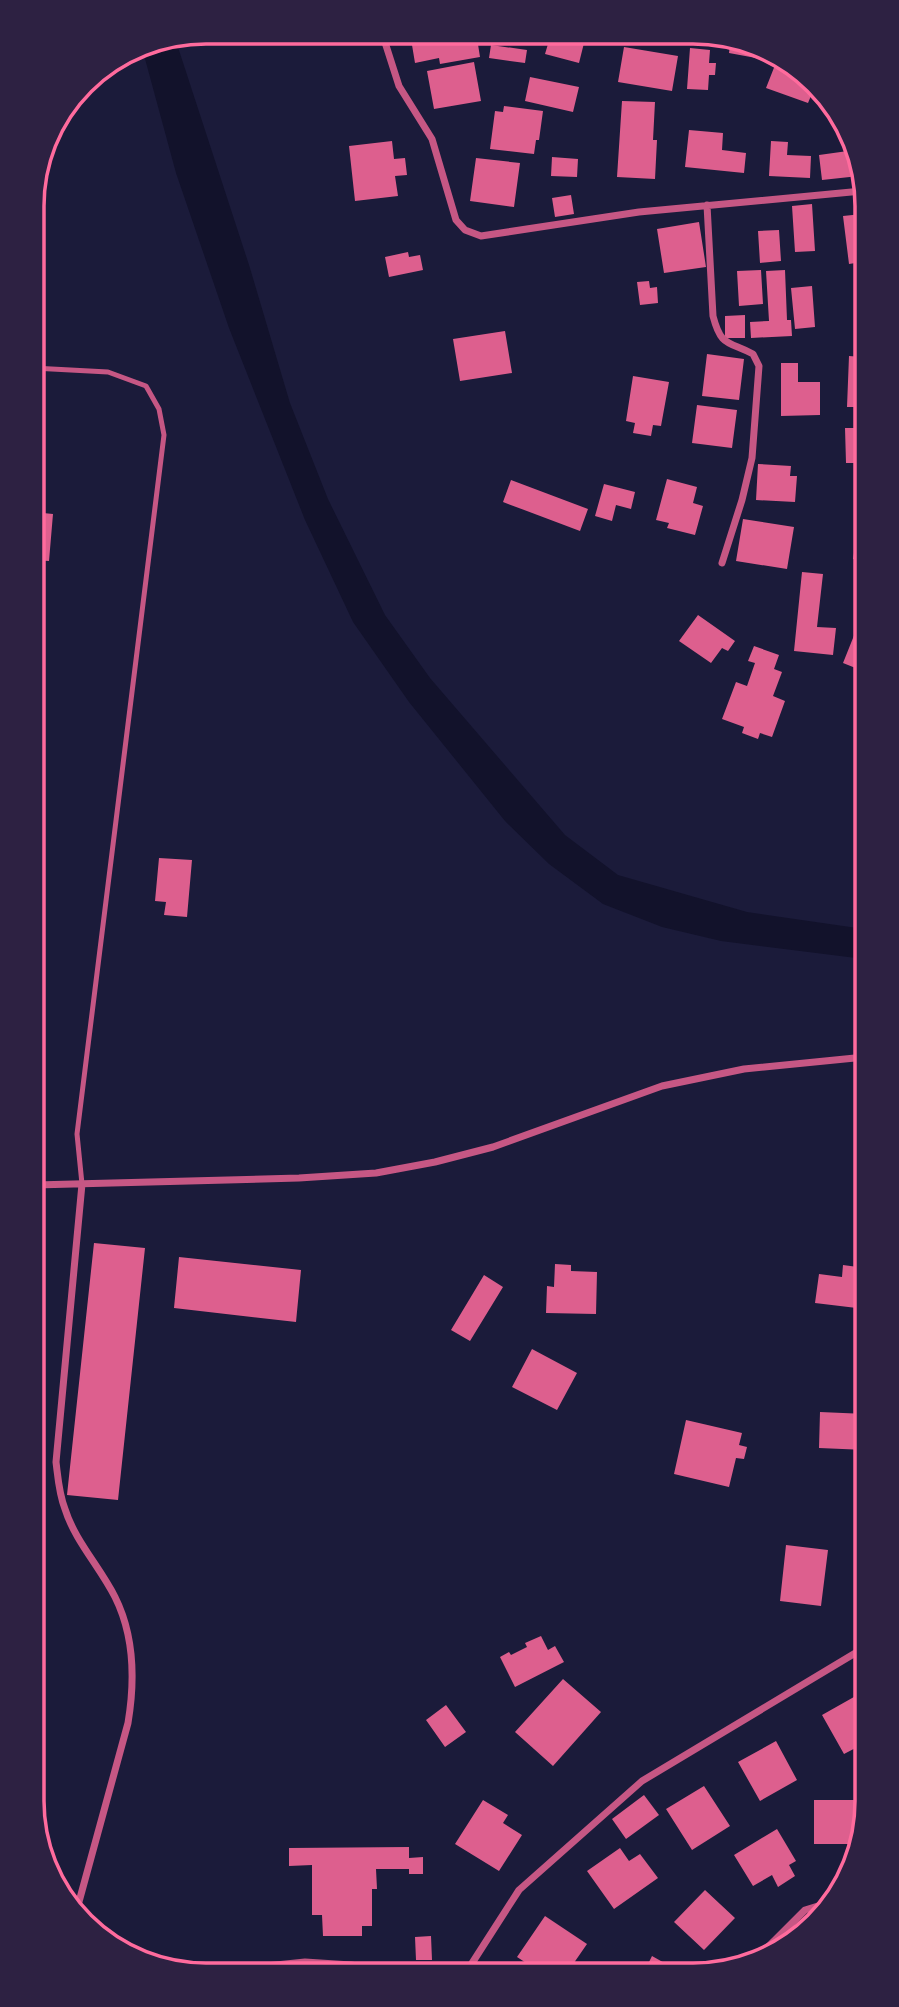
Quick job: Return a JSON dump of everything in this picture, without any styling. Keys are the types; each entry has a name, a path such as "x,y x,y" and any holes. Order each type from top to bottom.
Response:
{"street":[{"path":"386,44 399,86 432,139 456,220 465,230 481,236 639,212 854,192"},
{"path":"707,205 713,316 717,333 726,342 753,354 759,366 752,458 722,563"},
{"path":"44,1185 299,1178 376,1173 493,1147 662,1086 744,1069 855,1058"},
{"path":"79,1902 128,1723 133,1674 131,1650 116,1600 73,1528 59,1487 56,1462 82,1184"},
{"path":"472,1963 519,1890 642,1781 855,1653"},
{"path":"773,1942 805,1910 816,1907"},
{"path":"296,1963 320,1963"}],"lane":[{"path":"44,369 108,372 146,386 159,409 164,435 76,1134 82,1184"}],"shaded area":[{"path":"178,46 250,268 290,403 328,499 385,615 430,678 565,835 618,875 747,912 855,928 855,958 721,941 662,927 603,904 549,864 505,821 409,702 353,622 305,520 229,328 176,173 144,56"}],"building":[{"path":"412,44 478,44 480,57 440,64 439,58 415,63"},
{"path":"548,44 584,44 579,63 545,54"},
{"path":"491,45 527,50 525,63 489,58"},
{"path":"624,47 678,56 672,91 618,82"},
{"path":"690,48 710,50 709,63 716,63 715,75 709,75 708,90 687,89"},
{"path":"730,48 756,57 756,58 729,53"},
{"path":"474,62 481,101 434,109 427,71"},
{"path":"775,66 811,95 808,103 766,88"},
{"path":"530,77 579,87 573,112 525,101"},
{"path":"622,101 655,102 655,179 617,177"},
{"path":"504,106 543,111 534,154 490,149 495,111 503,112"},
{"path":"689,130 723,133 722,150 746,153 744,173 685,167"},
{"path":"392,141 394,159 405,158 407,175 395,176 398,196 355,201 349,146"},
{"path":"771,141 788,142 787,155 811,156 810,178 769,176"},
{"path":"846,151 852,177 822,180 819,155"},
{"path":"552,157 578,159 577,177 551,176"},
{"path":"476,158 520,163 514,207 470,201"},
{"path":"571,195 574,214 555,217 552,198"},
{"path":"812,204 815,251 795,252 792,206"},
{"path":"855,215 855,263 849,264 843,216"},
{"path":"699,222 706,267 664,273 657,229"},
{"path":"779,230 781,261 760,263 758,231"},
{"path":"408,252 409,257 420,255 423,270 389,277 385,257"},
{"path":"761,270 763,304 739,306 737,271"},
{"path":"785,270 787,320 791,320 792,336 751,338 750,322 769,321 766,271"},
{"path":"649,281 650,288 657,287 658,303 640,305 637,282"},
{"path":"812,286 815,327 795,329 791,288"},
{"path":"745,315 745,338 725,338 725,316"},
{"path":"505,331 512,373 460,381 453,339"},
{"path":"707,354 744,359 739,400 702,396"},
{"path":"849,356 855,356 855,407 847,407"},
{"path":"781,363 798,363 798,382 820,382 820,415 781,416"},
{"path":"633,376 669,382 661,426 653,425 651,436 633,433 635,423 626,421"},
{"path":"697,405 737,410 732,448 692,443"},
{"path":"845,428 855,428 855,463 846,463"},
{"path":"758,464 791,466 790,476 797,476 795,502 756,500"},
{"path":"667,479 697,487 693,503 703,506 695,535 667,528 669,523 656,520"},
{"path":"511,480 588,509 580,531 503,502"},
{"path":"604,484 635,492 631,509 616,505 612,521 595,516"},
{"path":"44,513 53,514 49,561 44,561"},
{"path":"743,519 794,527 787,569 736,561"},
{"path":"802,572 823,574 817,627 836,628 833,655 794,651"},
{"path":"698,615 735,641 728,651 722,648 711,663 679,641"},
{"path":"855,633 855,668 843,663"},
{"path":"754,646 779,655 774,669 782,672 773,696 785,701 772,737 760,733 758,739 742,733 744,727 722,719 736,682 747,686 755,663 748,661"},
{"path":"159,858 192,860 187,917 164,915 166,902 155,901"},
{"path":"94,1243 145,1248 118,1500 67,1495"},
{"path":"179,1257 301,1270 296,1322 174,1308"},
{"path":"555,1264 571,1265 571,1271 597,1272 596,1314 546,1313 547,1286 554,1287"},
{"path":"843,1265 855,1267 855,1308 815,1303 819,1274 842,1277"},
{"path":"484,1275 503,1287 470,1341 451,1330"},
{"path":"532,1349 577,1373 557,1410 512,1387"},
{"path":"820,1412 855,1414 855,1450 819,1448"},
{"path":"686,1420 742,1433 739,1445 747,1447 744,1459 736,1458 729,1487 674,1474"},
{"path":"786,1545 828,1550 821,1606 780,1601"},
{"path":"541,1636 548,1650 555,1646 564,1662 515,1687 500,1657 527,1647 525,1643"},
{"path":"563,1679 601,1712 553,1766 515,1732"},
{"path":"855,1696 855,1748 844,1754 822,1715"},
{"path":"446,1705 466,1732 445,1747 426,1720"},
{"path":"776,1741 797,1780 760,1801 738,1762"},
{"path":"704,1786 730,1826 692,1850 666,1809"},
{"path":"644,1795 659,1815 626,1839 612,1819"},
{"path":"483,1800 508,1815 503,1823 522,1835 499,1871 455,1844"},
{"path":"814,1800 855,1800 850,1844 814,1844"},
{"path":"777,1829 796,1861 789,1865 795,1876 778,1887 772,1875 753,1886 734,1855"},
{"path":"409,1847 409,1858 423,1857 423,1874 409,1874 409,1869 376,1869 377,1889 372,1889 372,1926 362,1926 362,1936 323,1936 322,1915 312,1915 312,1865 289,1866 289,1848"},
{"path":"620,1848 629,1861 640,1854 658,1878 614,1909 587,1871"},
{"path":"705,1890 735,1918 704,1950 674,1922"},
{"path":"545,1916 587,1944 574,1963 526,1963 517,1957"},
{"path":"431,1936 432,1960 416,1960 415,1937"},
{"path":"652,1956 664,1963 648,1963"}]}
